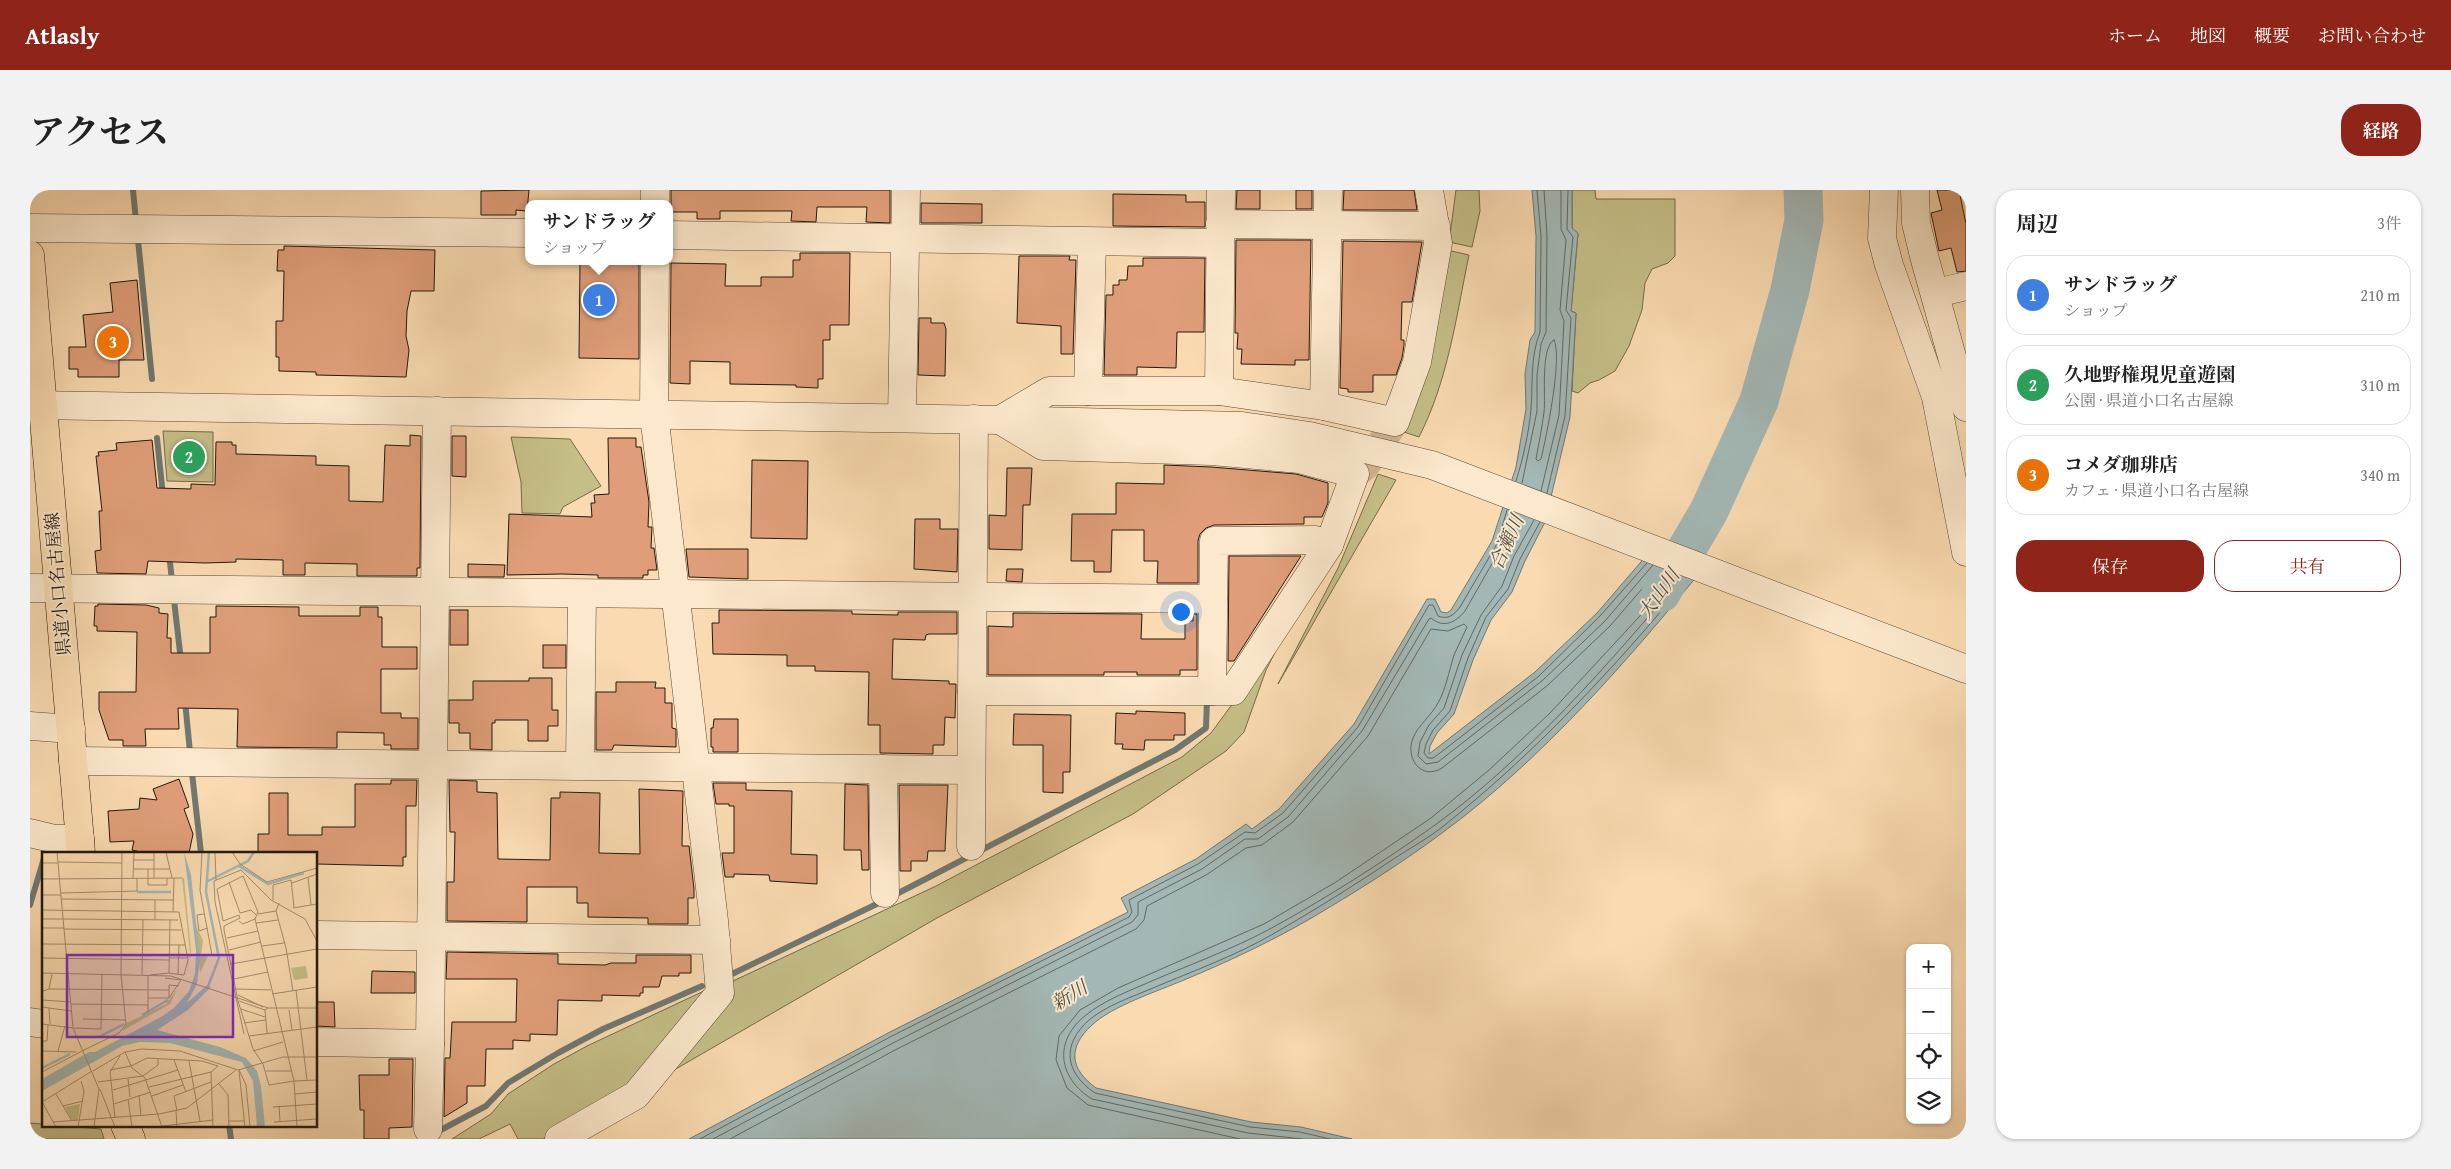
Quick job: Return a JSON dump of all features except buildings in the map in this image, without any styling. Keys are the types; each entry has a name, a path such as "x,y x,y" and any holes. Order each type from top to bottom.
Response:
{"main road":[{"name":"県道小口名古屋線","path":"30,255 37,405 71,729 80,846"},
{"path":"126,1126 131,1139"}],"street":[{"path":"902,418 906,190"},
{"path":"1219,391 1221,190"},
{"path":"1324,406 1328,190"},
{"path":"987,419 1049,391 1219,391 1324,406 1395,422 1417,362 1438,243 1429,190"},
{"path":"1884,190 1882,238 1889,265 1936,397 1966,552"},
{"path":"1915,190 1916,223 1966,407"},
{"path":"673,235 1092,242 1327,224 1436,226"},
{"path":"30,228 525,233"},
{"path":"1088,391 1092,242"},
{"path":"559,1139 636,1095 720,993 716,940 654,414 655,265"},
{"path":"1936,293 1966,286"},
{"path":"37,405 987,419 1242,426 1310,436 1432,465 1966,669"},
{"path":"428,1129 437,411"},
{"path":"972,690 1233,691 1329,544 1355,474 1299,460 1212,451 1042,446 987,419"},
{"path":"971,846 971,596 987,419"},
{"path":"1212,691 1214,541 1314,540 1329,544"},
{"path":"30,588 435,591 582,595 1213,599"},
{"path":"580,765 582,595"},
{"path":"30,726 71,729"},
{"path":"73,761 433,763 971,770"},
{"path":"883,768 885,893"},
{"path":"30,833 80,846"},
{"path":"318,935 716,940"},
{"path":"318,1042 430,1044"}],"shaded area":[{"path":"1456,190 1479,190 1480,211 1472,247 1449,242"},
{"path":"1572,190 1595,190 1596,199 1675,199 1675,256 1668,263 1652,269 1645,283 1642,310 1629,346 1615,371 1590,383 1578,393 1572,391 1576,313 1571,311 1578,234 1572,228"},
{"path":"1447,250 1469,255 1444,371 1429,415 1419,437 1395,429"},
{"path":"163,431 213,432 213,482 167,481"},
{"path":"511,437 570,439 601,486 563,507 560,514 522,513 521,482"},
{"path":"1378,474 1396,480 1278,684 1338,568"},
{"path":"1314,577 1266,670 1244,732 1226,751 1133,814 937,918 674,1070 733,981 934,887 1182,757 1211,733 1261,665"},
{"path":"706,990 700,1002 612,1102 543,1139 518,1139 510,1124 479,1139 452,1139 491,1114 508,1094 554,1064 587,1046"},
{"path":"30,1123 42,1124 42,1126 101,1129 104,1139 30,1139"}],"water":[{"path":"1532,190 1572,190 1572,228 1578,233 1571,311 1576,313 1570,417 1545,522 1512,592 1491,620 1473,660 1454,714 1437,733 1430,746 1429,754 1535,672 1597,613 1659,541 1707,564 1583,707 1515,773 1442,833 1376,878 1293,928 1232,959 1136,999 1111,1012 1092,1025 1078,1042 1075,1050 1077,1066 1087,1081 1096,1088 1251,1122 1301,1127 1352,1139 689,1139 888,1033 1128,912 1121,898 1196,859 1246,824 1252,829 1279,809 1354,724 1427,599 1435,599 1441,612 1447,613 1451,610 1492,541 1516,467 1526,409 1525,374 1530,340 1535,332 1536,236"}],"waterway":[{"path":"133,190 136,221"},
{"name":"大山川","path":"1661,593 1709,511 1759,401 1790,290 1804,220 1803,190"},
{"path":"138,240 152,379"},
{"path":"157,438 163,496"},
{"path":"169,553 172,581"},
{"path":"174,600 181,661"},
{"path":"732,974 885,900 1175,750 1206,728 1207,699"},
{"path":"185,701 190,752"},
{"path":"192,773 201,852"},
{"path":"30,905 42,865"},
{"path":"435,1133 486,1106 508,1083 558,1053 603,1029 702,986"},
{"path":"229,1126 231,1139"}],"tunnel":[{"path":"1355,474 1365,467 1395,422"}],"place":[{"name":"サンドラッグ","path":"599,300"},
{"name":"コメダ珈琲店","path":"113,342"},
{"name":"久地野権現児童遊園","path":"189,457"}],"water label":[{"name":"合瀬川","path":"1506,542"},
{"name":"新川","path":"1069,995"}]}
